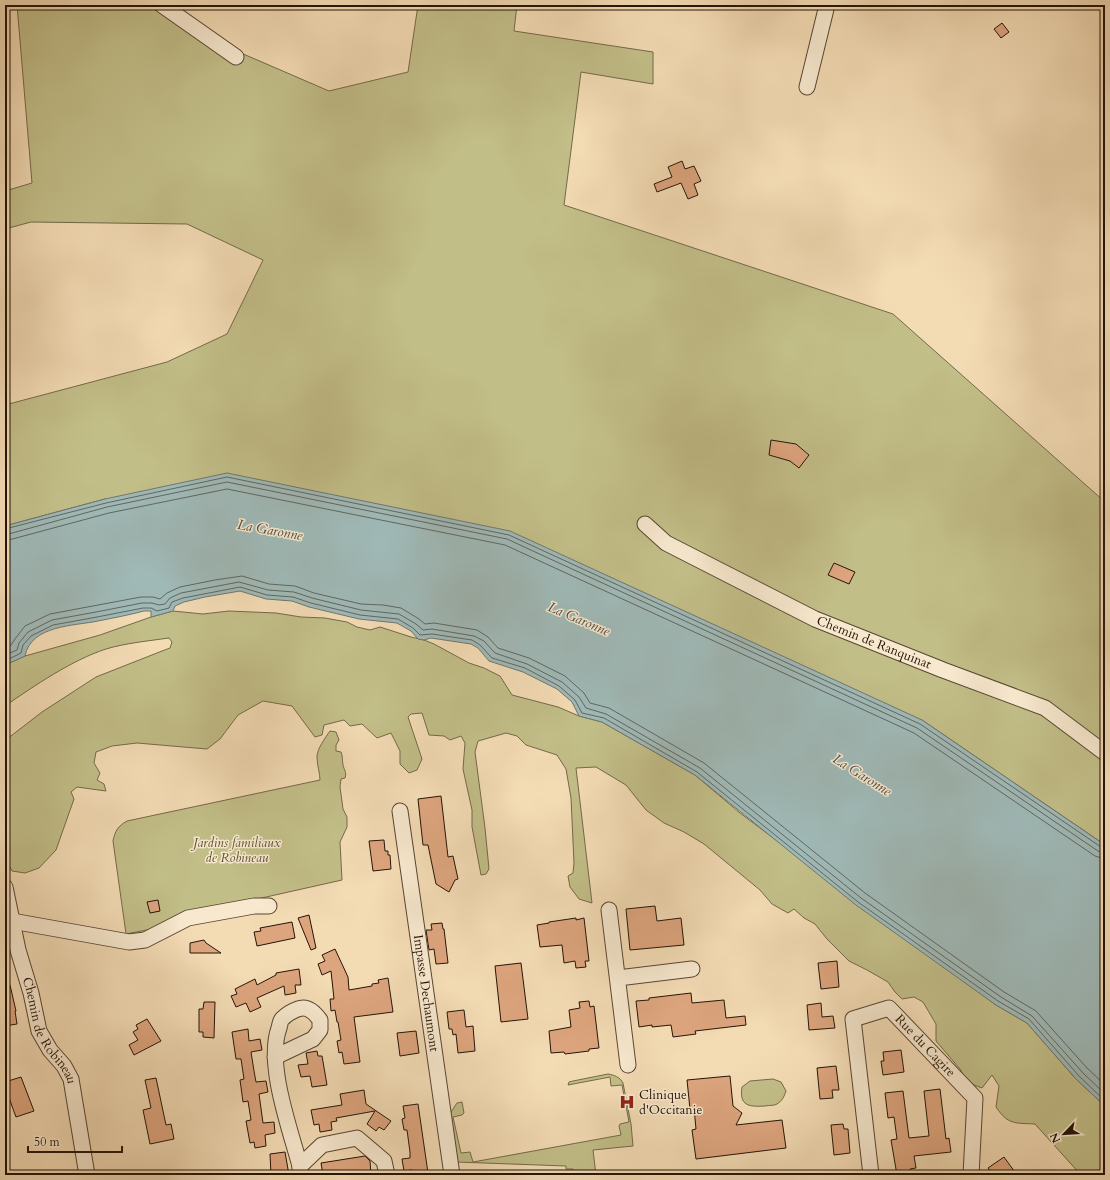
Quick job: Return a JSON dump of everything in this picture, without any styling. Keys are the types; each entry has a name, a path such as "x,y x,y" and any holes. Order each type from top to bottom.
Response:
{"street":[{"path":"162,5 236,57"},
{"path":"807,87 827,5"},
{"name":"Chemin de Ranquinat","path":"645,524 666,543 815,619 943,670 1045,708 1105,752"},
{"name":"Impasse Dechaumont","path":"400,811 452,1175"},
{"name":"Chemin de Robineau","path":"5,887 12,921 11,953 31,993 39,1031 50,1050 64,1066 71,1079 87,1175"},
{"path":"12,921 129,942 145,940 188,918 254,906 269,906"},
{"path":"609,910 628,1065"},
{"path":"618,978 692,969"},
{"name":"Rue du Cagire","path":"871,1175 854,1019 889,1008 976,1098 971,1175"},
{"path":"275,1057 278,1084 300,1170"},
{"path":"300,1170 322,1145 357,1138 384,1161 387,1175"}],"green space":[{"path":"17,5 168,5 234,50 329,91 408,72 418,5 517,5 514,31 653,52 653,84 581,72 564,205 893,314 1105,502 1105,845 922,720 105,499 5,526 5,405 167,362 227,334 263,260 187,224 31,222 5,229 5,191 32,183"},
{"path":"173,611 203,614 229,611 276,613 301,617 325,618 347,622 357,627 370,630 380,627 424,640 469,663 500,676 512,695 558,707 579,716 602,722 695,775 740,813 996,1005 1027,1023 1076,1079 1105,1106 1105,1175 1081,1175 1035,1124 1012,1122 1004,1117 996,1107 999,1086 992,1075 982,1088 974,1085 965,1078 960,1069 936,1041 936,1024 923,1002 914,997 902,999 888,982 849,961 827,939 815,924 804,918 794,909 788,913 772,904 760,890 704,844 684,832 664,823 646,810 626,785 596,767 576,768 592,903 579,899 570,887 568,876 573,873 574,863 571,798 566,769 557,755 526,745 517,736 506,733 478,741 475,752 489,869 486,874 481,875 472,827 472,810 463,769 465,743 461,736 450,740 444,736 429,735 422,713 411,714 408,717 422,759 417,770 409,773 400,764 400,751 391,733 377,738 362,724 350,726 344,720 324,725 322,735 315,737 292,706 263,701 238,715 220,739 207,749 137,743 112,746 96,752 94,763 100,773 97,780 104,784 106,791 77,787 71,792 74,799 56,850 39,868 25,873 12,871 5,858 5,739 42,712 96,677 170,648 172,642 169,638 137,642 106,649 80,660 54,674 5,706 5,665 25,656 100,635"},
{"name":"Jardins familiaux de Robineau","path":"330,731 336,732 339,740 336,745 336,751 341,752 346,774 345,778 341,779 340,787 343,809 347,817 347,827 340,842 342,880 244,902 157,928 126,934 113,841 116,832 121,825 127,821 320,780 317,754"},
{"path":"608,1074 617,1077 623,1083 631,1124 633,1146 593,1150 596,1175 575,1175 573,1169 566,1169 566,1166 456,1162 449,1115 457,1103 462,1102 464,1113 453,1117 461,1153 470,1152 473,1162 621,1135 620,1124 629,1122 622,1085 611,1086 610,1077 568,1085 569,1082"},
{"path":"773,1079 781,1082 786,1091 783,1099 779,1103 776,1105 754,1106 744,1102 741,1093 742,1087 750,1081"}],"water":[{"name":"La Garonne","path":"227,473 510,531 922,720 1105,845 1105,1106 1076,1079 1027,1023 996,1005 856,905 695,775 602,722 579,716 572,702 557,689 523,672 489,661 478,648 471,644 431,638 424,640 418,639 411,631 397,623 359,619 309,607 292,601 266,599 240,591 184,602 175,606 173,611 151,617 151,611 144,611 55,629 36,638 29,646 25,656 5,665 5,526 105,499"}],"building":[{"path":"1002,23 1009,32 1001,38 994,29"},
{"path":"682,161 685,169 694,166 701,181 694,184 698,195 688,199 681,183 657,192 654,184 672,177 668,167"},
{"path":"771,440 796,444 809,455 799,468 790,461 769,455"},
{"path":"834,563 855,572 849,584 828,575"},
{"path":"441,796 448,857 453,856 458,879 455,880 449,892 436,884 428,845 423,845 418,799"},
{"path":"384,840 385,851 388,851 388,855 390,855 391,869 373,871 369,841"},
{"path":"158,900 160,911 150,913 147,902"},
{"path":"655,906 657,921 681,918 684,945 630,950 626,909"},
{"path":"309,915 316,948 311,950 298,918"},
{"path":"576,918 576,920 584,918 589,961 585,961 586,967 576,968 575,961 564,963 562,945 540,947 537,925"},
{"path":"292,922 295,938 257,946 254,932 261,931 260,928"},
{"path":"442,923 448,963 436,964 434,949 429,950 426,930 432,930 431,924"},
{"path":"204,940 221,953 190,953 190,943"},
{"path":"335,949 348,977 349,990 372,986 372,984 379,983 378,980 388,978 393,1012 354,1017 360,1062 344,1064 342,1052 339,1053 337,1041 341,1040 338,1022 335,1010 331,1011 330,999 334,999 331,971 322,975 318,964 325,961 322,955"},
{"path":"837,961 839,987 821,989 818,963"},
{"path":"521,963 528,1019 501,1022 495,966"},
{"path":"299,969 301,985 295,985 296,993 285,995 284,986 257,998 261,1007 250,1012 246,1003 236,1007 231,996 237,994 235,989 255,979 257,985 276,975 276,973"},
{"path":"5,985 10,985 16,1011 17,1024 5,1026"},
{"path":"691,993 692,1003 724,1000 726,1018 745,1016 746,1025 695,1031 696,1034 673,1037 671,1025 639,1027 636,1001"},
{"path":"589,1001 590,1007 594,1006 599,1048 589,1049 589,1051 565,1054 564,1052 551,1053 549,1031 571,1027 569,1010 580,1008 579,1002"},
{"path":"204,1002 215,1002 214,1038 203,1037 203,1032 199,1032 199,1009 203,1009"},
{"path":"821,1003 822,1017 833,1016 835,1028 809,1030 807,1005"},
{"path":"464,1010 466,1027 473,1026 475,1051 458,1053 456,1034 453,1035 452,1029 449,1029 447,1012"},
{"path":"147,1019 161,1041 134,1055 129,1045 138,1040 133,1032 138,1029 136,1025"},
{"path":"248,1029 249,1041 260,1039 262,1050 251,1052 256,1082 266,1081 268,1092 259,1094 263,1123 274,1122 275,1133 265,1135 266,1146 255,1148 254,1142 250,1143 246,1121 251,1120 248,1101 243,1102 240,1080 244,1079 241,1059 236,1059 232,1032"},
{"path":"416,1031 419,1053 400,1056 397,1033"},
{"path":"901,1050 904,1072 883,1075 881,1061 884,1061 883,1052"},
{"path":"317,1051 318,1056 322,1056 327,1085 312,1087 310,1076 301,1077 298,1065 308,1064 306,1053"},
{"path":"836,1066 839,1090 832,1090 833,1098 820,1099 817,1068"},
{"path":"730,1076 733,1106 742,1113 736,1125 782,1120 786,1148 696,1159 692,1130 696,1129 694,1108 690,1109 687,1080"},
{"path":"21,1077 34,1111 16,1117 5,1087 5,1082"},
{"path":"156,1078 166,1125 171,1124 174,1139 150,1144 143,1110 151,1108 145,1080"},
{"path":"940,1089 946,1139 949,1138 951,1152 914,1156 916,1168 910,1169 911,1175 897,1175 891,1140 897,1139 894,1117 888,1118 885,1093 903,1091 909,1138 929,1136 924,1091"},
{"path":"364,1090 366,1104 391,1121 384,1130 379,1127 376,1131 367,1124 375,1111 336,1118 337,1121 331,1122 332,1130 320,1132 319,1124 314,1125 311,1110 342,1105 340,1094"},
{"path":"418,1104 428,1173 413,1175 412,1170 404,1171 402,1159 410,1158 410,1152 407,1130 404,1130 402,1119 405,1118 403,1106"},
{"path":"843,1124 844,1129 848,1129 850,1153 834,1155 831,1125"},
{"path":"285,1152 289,1175 271,1175 270,1154"},
{"path":"365,1156 370,1161 371,1175 323,1175 321,1163"},
{"path":"1004,1157 1017,1175 993,1175 988,1168"}],"place":[{"name":"Clinique d'Occitanie","path":"627,1102"}]}
